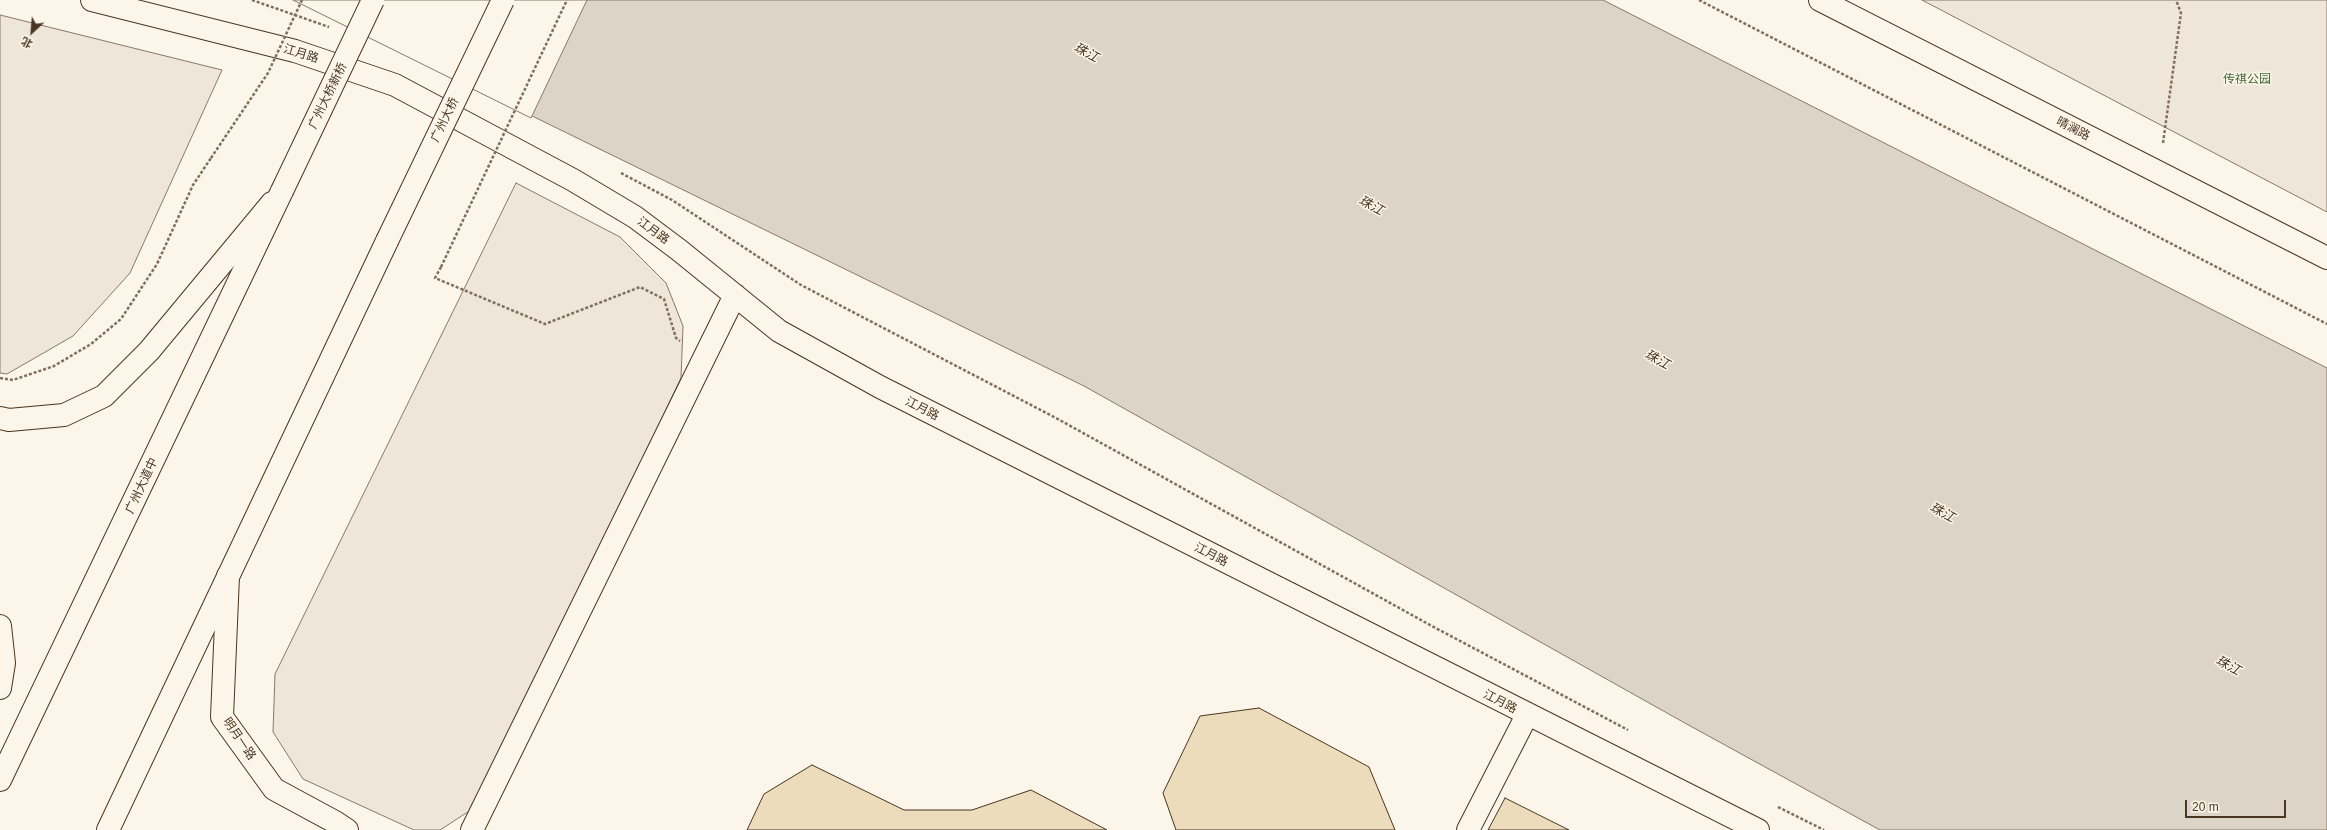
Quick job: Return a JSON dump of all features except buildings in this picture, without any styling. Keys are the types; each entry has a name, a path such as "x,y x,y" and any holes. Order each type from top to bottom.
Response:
{"main road":[{"name":"江月路","path":"92,0 294,51 395,85 573,180 635,217 679,250 779,331 880,387 1527,715 1758,830"},
{"name":"广州大桥新桥","path":"282,191 373,0"},
{"name":"广州大桥","path":"228,576 386,241 503,0"},
{"name":"晴澜路","path":"1820,0 2327,258"},
{"path":"0,418 9,420 64,415 104,396 149,351 282,191"},
{"name":"广州大道中","path":"0,780 282,191"},
{"path":"472,830 735,295"},
{"path":"108,830 228,576"},
{"name":"明月一路","path":"228,576 222,718 274,789 347,830"},
{"path":"0,626 4,663 0,688"},
{"path":"1468,830 1527,715"}],"path":[{"path":"252,0 335,29"},
{"path":"0,378 13,380 54,366 91,344 121,319 156,264 193,185 268,72 302,0"},
{"path":"567,0 435,278 545,324 640,287 664,299 676,338 682,342"},
{"path":"1699,0 2327,324"},
{"path":"2160,173 2181,13 2176,0"},
{"path":"510,115 517,119"},
{"path":"616,170 672,200 800,285 1056,418 1430,625 1632,732"},
{"path":"1777,807 1824,830"}],"green space":[{"name":"传祺公园","path":"1922,0 2327,0 2327,212"},
{"path":"0,15 222,70 130,273 73,336 7,374 0,373"},
{"path":"516,183 620,237 666,283 683,326 681,378 477,806 440,830 414,830 303,779 273,732 275,674"}],"water":[{"name":"珠江","path":"295,0 1603,0 2327,368 2327,830 1880,830 1683,722 1084,386"}],"pier":[{"path":"293,0 587,0 531,118"}]}
